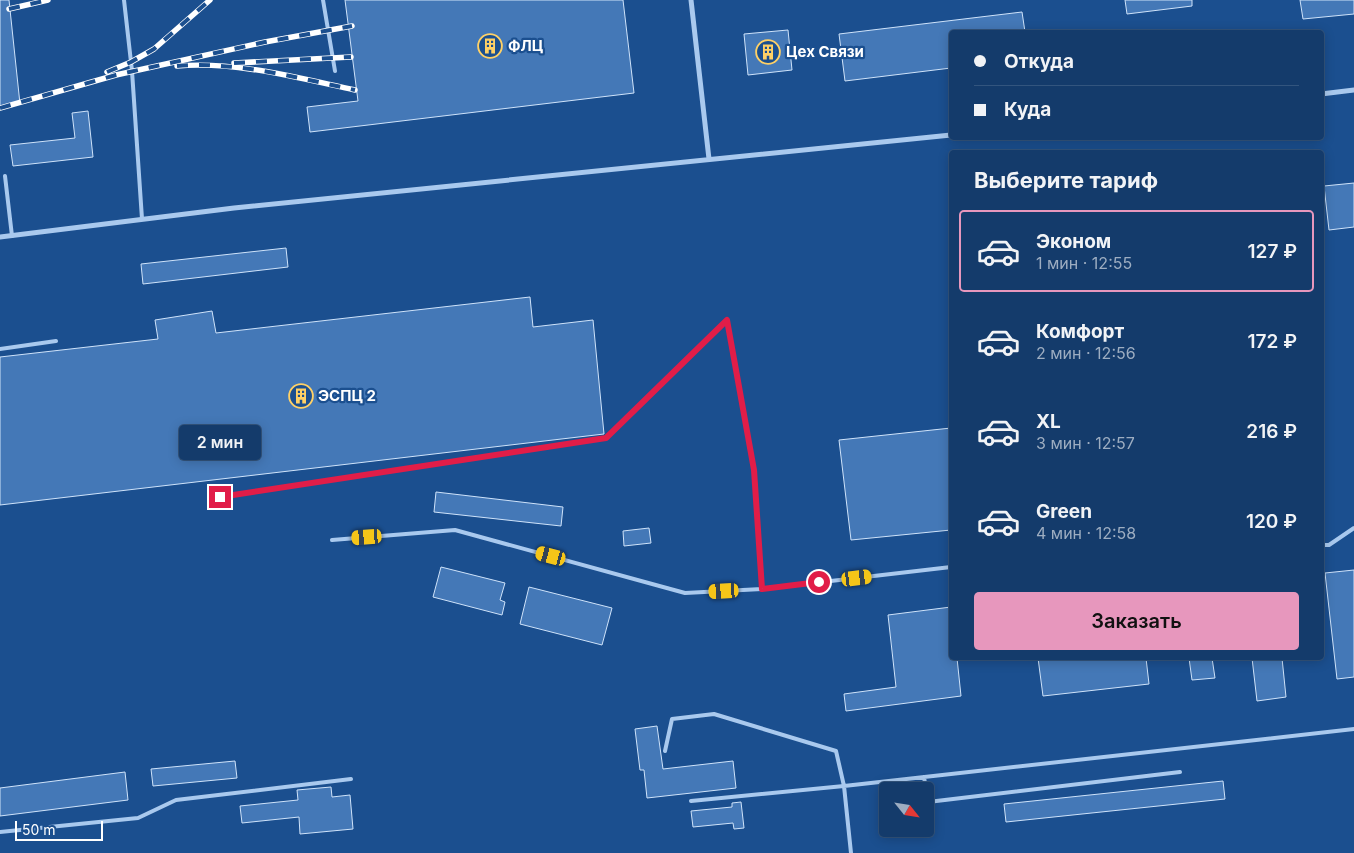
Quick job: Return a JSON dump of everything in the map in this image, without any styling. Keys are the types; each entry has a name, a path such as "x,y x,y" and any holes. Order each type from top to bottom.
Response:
{"street":[{"path":"691,0 709,159"},
{"path":"1324,94 1354,90"},
{"path":"0,237 234,208 949,135"}],"lane":[{"path":"124,0 132,71 142,219"},
{"path":"323,0 335,71"},
{"path":"5,176 12,236"},
{"path":"220,497 606,438 727,320 754,470 762,589"},
{"path":"0,349 56,341"},
{"path":"1324,545 1329,545 1354,528"},
{"path":"332,540 455,530 685,594 762,589 949,567"},
{"path":"665,751 672,719 714,714 836,751 844,786 851,853"},
{"path":"690,801 844,786 1354,729"},
{"path":"924,777 928,802 1180,772"},
{"path":"0,832 138,818 176,800 351,779"}],"building":[{"path":"0,0 9,0 20,104 0,106"},
{"name":"ФЛЦ","path":"345,0 623,0 634,93 310,132 307,107 358,101"},
{"path":"1125,0 1192,0 1192,6 1127,14"},
{"path":"1300,0 1354,0 1354,14 1303,19"},
{"path":"1022,12 1025,30 949,30 949,68 845,81 839,34"},
{"name":"Цех Связи","path":"788,30 792,70 748,75 744,34"},
{"path":"88,111 93,157 13,166 10,145 75,138 72,113"},
{"path":"1354,183 1354,227 1329,230 1324,186"},
{"path":"286,248 288,267 143,284 141,264"},
{"name":"ЭСПЦ 2","path":"530,297 533,327 593,320 604,434 0,505 0,357 158,339 155,320 212,311 216,333"},
{"path":"949,428 949,530 851,540 839,440"},
{"path":"436,492 563,507 561,526 434,512"},
{"path":"649,528 651,543 624,546 623,531"},
{"path":"441,567 505,583 500,600 505,602 502,615 433,597"},
{"path":"1354,570 1354,677 1337,679 1325,573"},
{"path":"529,587 612,608 602,645 520,624"},
{"path":"949,607 949,660 957,660 961,696 846,711 844,694 896,687 888,615"},
{"path":"1038,660 1146,660 1149,684 1043,696"},
{"path":"1189,660 1212,660 1215,678 1192,680"},
{"path":"1252,660 1282,660 1286,697 1257,701"},
{"path":"657,726 663,769 733,761 736,788 647,798 644,770 640,770 635,729"},
{"path":"235,761 237,778 153,786 151,769"},
{"path":"125,772 128,800 0,816 0,788"},
{"path":"1223,781 1225,799 1006,822 1004,804"},
{"path":"331,787 332,797 350,795 353,829 300,834 299,817 242,823 240,806 298,800 297,790"},
{"path":"741,802 744,828 734,829 733,823 693,827 691,811 732,807 732,803"}],"railway":[{"path":"9,9 48,0"},
{"path":"107,72 131,62 154,49 210,0"},
{"path":"0,108 116,75 265,42 352,26"},
{"path":"234,63 351,57"},
{"path":"177,66 199,65 244,68 355,90"}],"place":[{"name":"ФЛЦ","path":"490,46"},
{"name":"Цех Связи","path":"768,52"},
{"name":"ЭСПЦ 2","path":"301,396"}],"route":[{"path":"220,497 606,438 727,320 754,470 762,589 819,582"}]}
